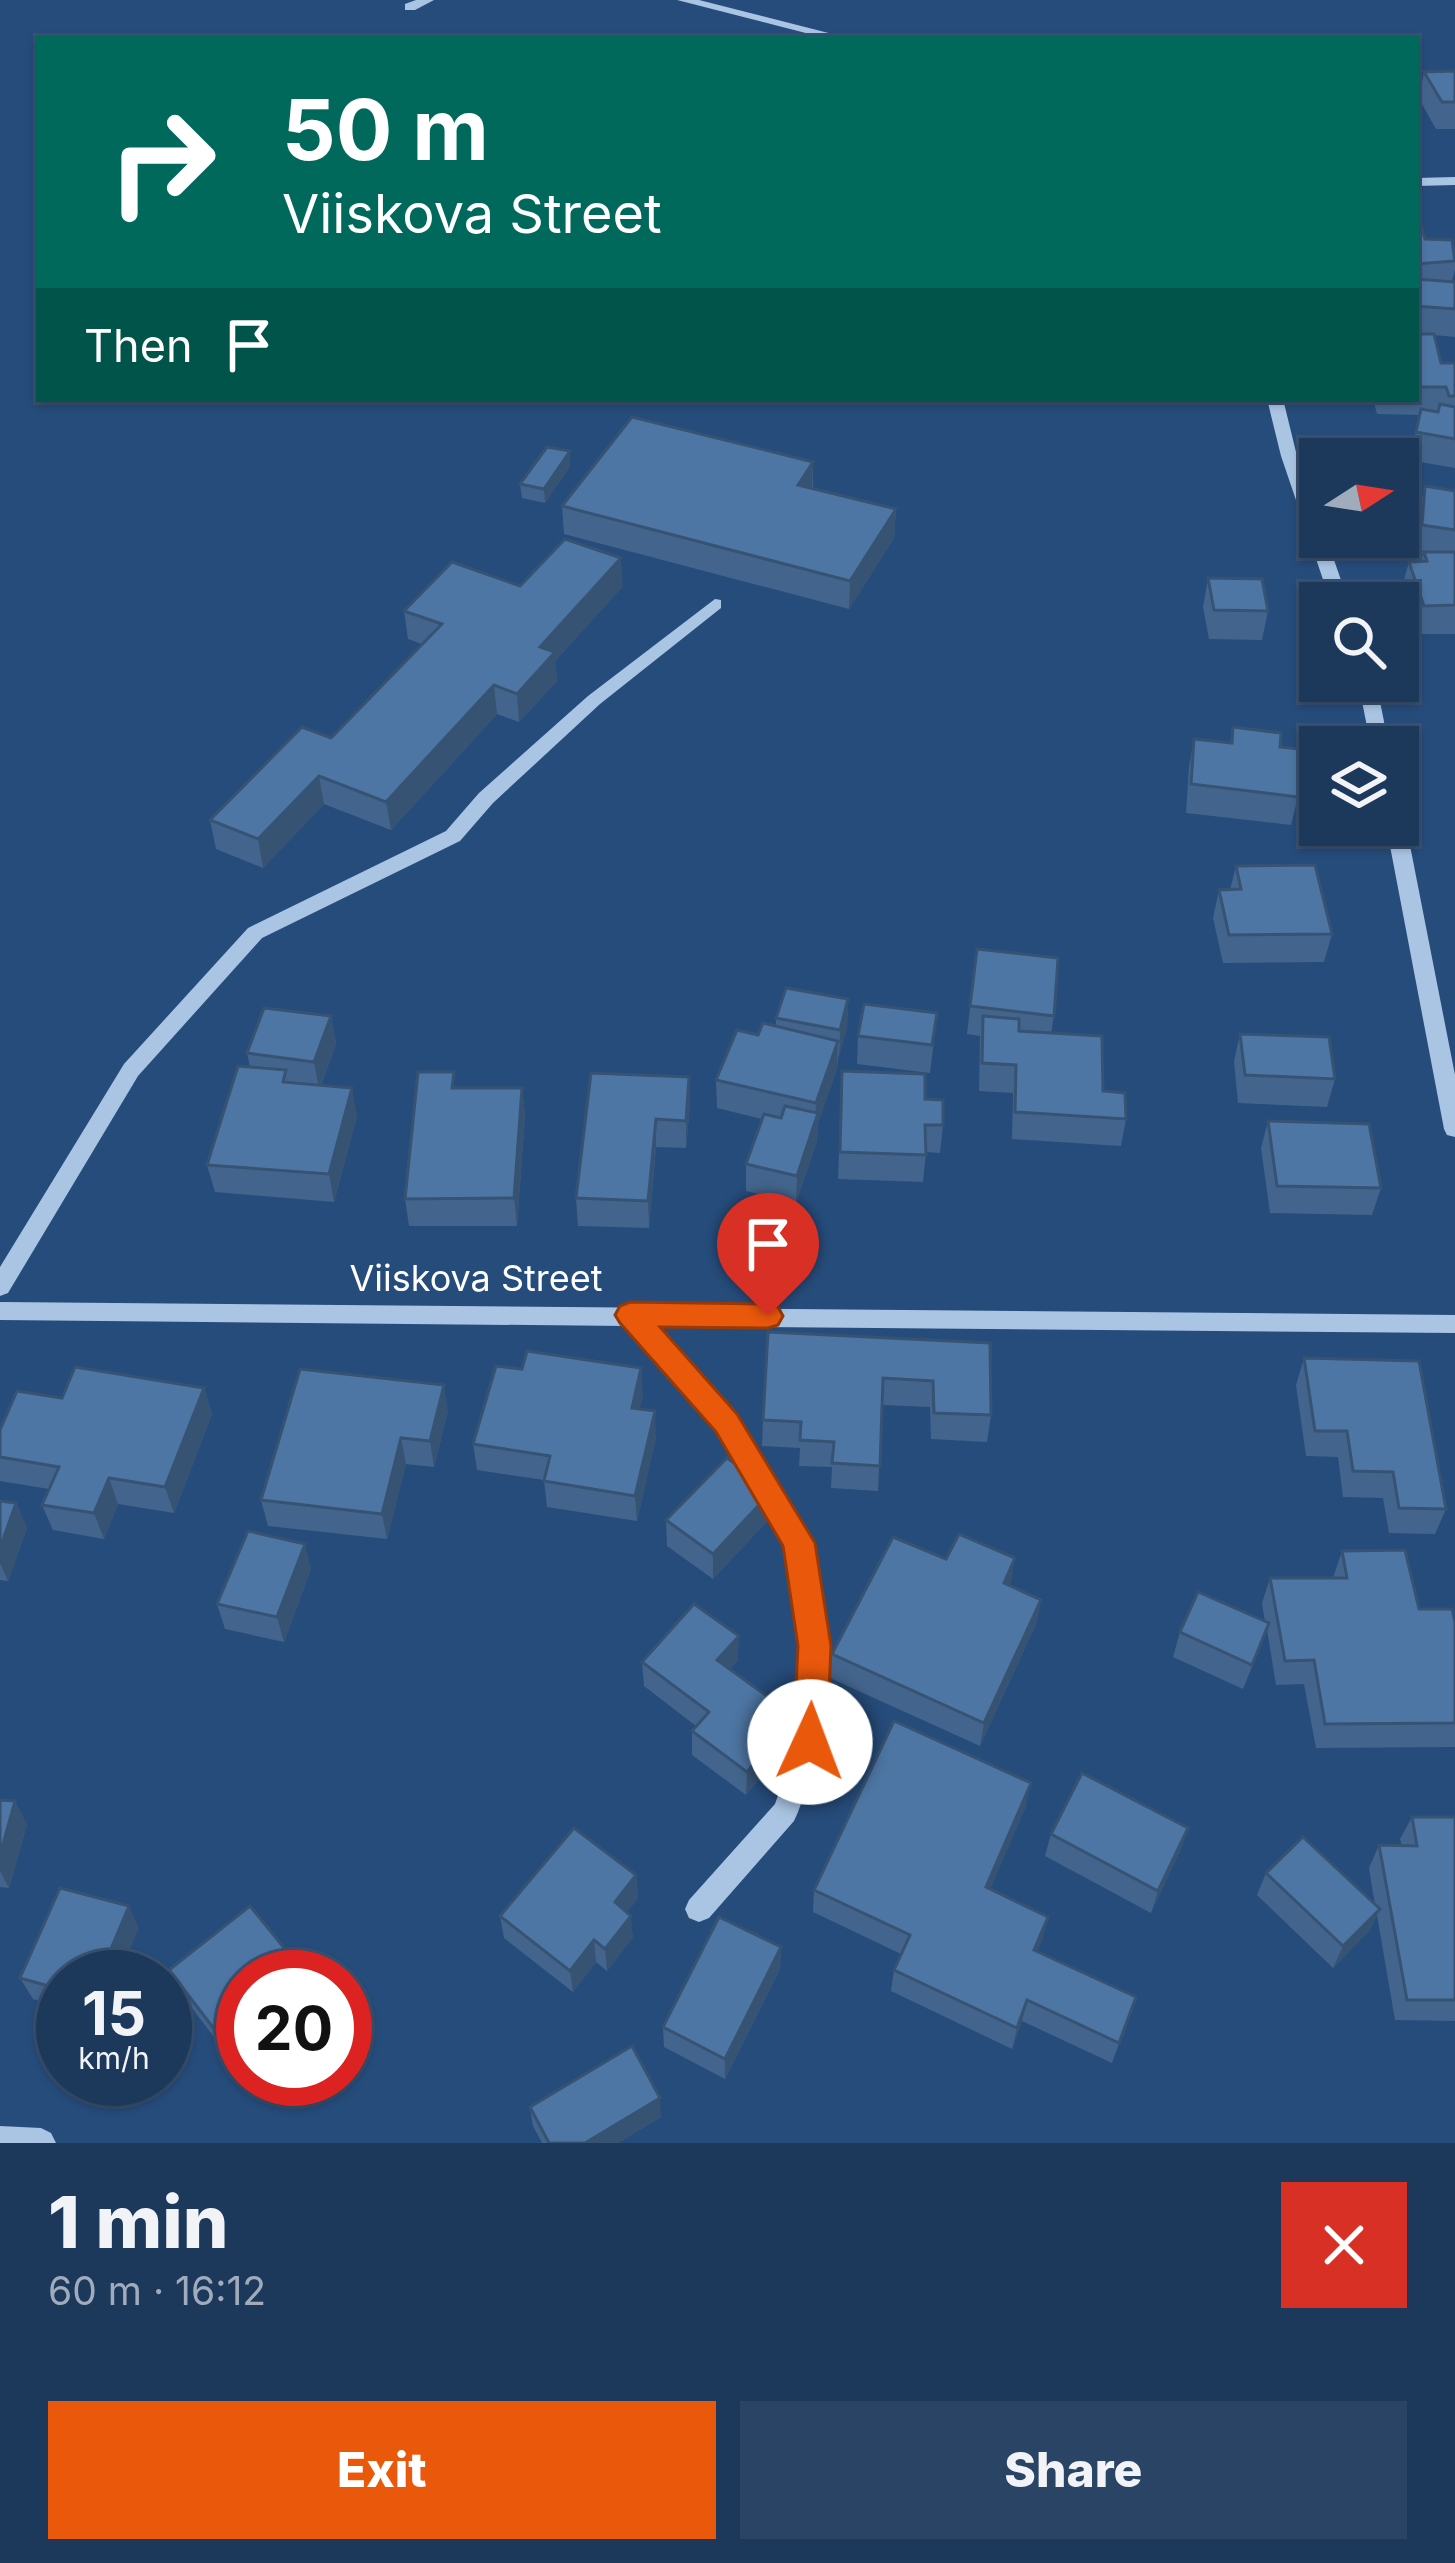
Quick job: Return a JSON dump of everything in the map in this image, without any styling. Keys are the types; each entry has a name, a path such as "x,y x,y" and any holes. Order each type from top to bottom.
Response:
{"street":[{"path":"410,7 428,0"},
{"path":"683,0 833,36"},
{"path":"1419,182 1455,181"},
{"path":"1276,402 1289,456 1333,582"},
{"path":"0,1287 131,1070 254,933 453,836 486,798 595,700 715,604"},
{"path":"1400,846 1455,1129"},
{"name":"Viiskova Street","path":"0,1311 1455,1324"},
{"path":"630,1315 727,1423 799,1543 814,1646 810,1742 785,1812 699,1909"},
{"path":"0,2141 40,2143"}],"building":[{"path":"1455,71 1455,102 1442,102 1424,72"},
{"path":"1419,216 1425,239 1452,240 1455,261 1419,264"},
{"path":"1419,279 1455,282 1455,309 1419,306"},
{"path":"1419,334 1434,334 1441,363 1455,363 1455,396 1449,396 1446,387 1419,387"},
{"path":"1440,404 1455,407 1455,439 1416,432 1421,409 1438,412"},
{"path":"632,417 813,462 798,485 896,509 850,581 562,506"},
{"path":"547,447 570,451 544,489 520,484"},
{"path":"1425,486 1455,491 1455,530 1422,525"},
{"path":"565,539 621,558 540,647 555,652 517,694 494,685 386,802 319,776 258,839 210,820 302,727 331,738 442,624 404,611 452,562 520,586"},
{"path":"1424,552 1455,552 1455,605 1424,606 1409,562 1427,561"},
{"path":"1208,578 1262,579 1268,611 1214,610"},
{"path":"1233,727 1281,733 1280,747 1299,749 1298,797 1191,784 1194,739 1232,743"},
{"path":"1315,865 1332,934 1229,935 1219,890 1241,889 1236,866"},
{"path":"977,949 1058,958 1054,1016 970,1006"},
{"path":"786,988 848,999 840,1030 776,1018"},
{"path":"864,1004 937,1013 932,1045 858,1036"},
{"path":"264,1008 331,1016 314,1062 247,1053"},
{"path":"983,1016 1019,1019 1019,1031 1102,1036 1103,1091 1125,1093 1126,1119 1015,1112 1016,1065 982,1063"},
{"path":"763,1023 838,1041 816,1103 716,1080 737,1030 758,1035"},
{"path":"1240,1034 1329,1037 1335,1079 1245,1075"},
{"path":"238,1066 286,1070 283,1082 352,1088 329,1174 207,1165"},
{"path":"842,1071 925,1074 925,1099 943,1100 943,1125 925,1125 926,1155 840,1152"},
{"path":"418,1072 454,1072 452,1088 522,1088 514,1198 405,1199"},
{"path":"591,1073 689,1077 686,1121 656,1119 648,1201 576,1198"},
{"path":"785,1106 818,1113 797,1176 746,1164 764,1114 781,1118"},
{"path":"1268,1121 1369,1124 1381,1188 1277,1186"},
{"path":"768,1332 990,1343 991,1415 934,1413 933,1381 883,1378 880,1466 832,1463 834,1442 800,1440 801,1422 763,1420"},
{"path":"527,1351 641,1368 632,1408 655,1411 635,1496 544,1481 550,1456 473,1444 496,1366 522,1369"},
{"path":"1304,1358 1419,1361 1446,1509 1399,1508 1393,1472 1353,1471 1347,1431 1315,1431"},
{"path":"75,1367 204,1388 165,1487 109,1478 94,1513 42,1505 59,1467 0,1457 0,1430 17,1391 62,1398"},
{"path":"300,1369 444,1385 430,1441 401,1438 382,1514 261,1500"},
{"path":"727,1458 773,1490 713,1554 666,1520"},
{"path":"0,1501 16,1503 0,1548"},
{"path":"248,1531 305,1544 277,1617 217,1604"},
{"path":"959,1534 1015,1558 1004,1583 1041,1600 984,1723 832,1654 893,1537 946,1559"},
{"path":"1405,1550 1419,1609 1452,1609 1455,1723 1325,1724 1314,1660 1285,1661 1270,1578 1347,1578 1342,1551"},
{"path":"1198,1592 1269,1623 1252,1665 1180,1632"},
{"path":"694,1604 739,1636 717,1660 793,1715 747,1772 692,1731 709,1712 642,1662"},
{"path":"894,1721 1031,1783 986,1887 1048,1917 1034,1950 1136,1997 1119,2043 1027,2000 1017,2028 894,1970 910,1935 814,1890"},
{"path":"1082,1773 1188,1828 1158,1891 1051,1834"},
{"path":"0,1800 15,1801 0,1855"},
{"path":"1412,1817 1455,1817 1455,2000 1407,2000 1379,1845 1417,1846"},
{"path":"574,1828 636,1875 615,1902 631,1916 605,1949 594,1940 570,1971 500,1916"},
{"path":"1303,1837 1380,1909 1343,1946 1266,1873"},
{"path":"60,1888 129,1906 110,1950 36,1950 36,1982 20,1978"},
{"path":"250,1906 286,1950 216,1950 216,2031 192,2000 192,1952"},
{"path":"719,1917 781,1947 725,2059 663,2027"},
{"path":"632,2046 660,2098 585,2143 549,2143 530,2107"}],"route":[{"path":"768,1316 630,1315 727,1423 799,1543 814,1646 810,1742"}]}
